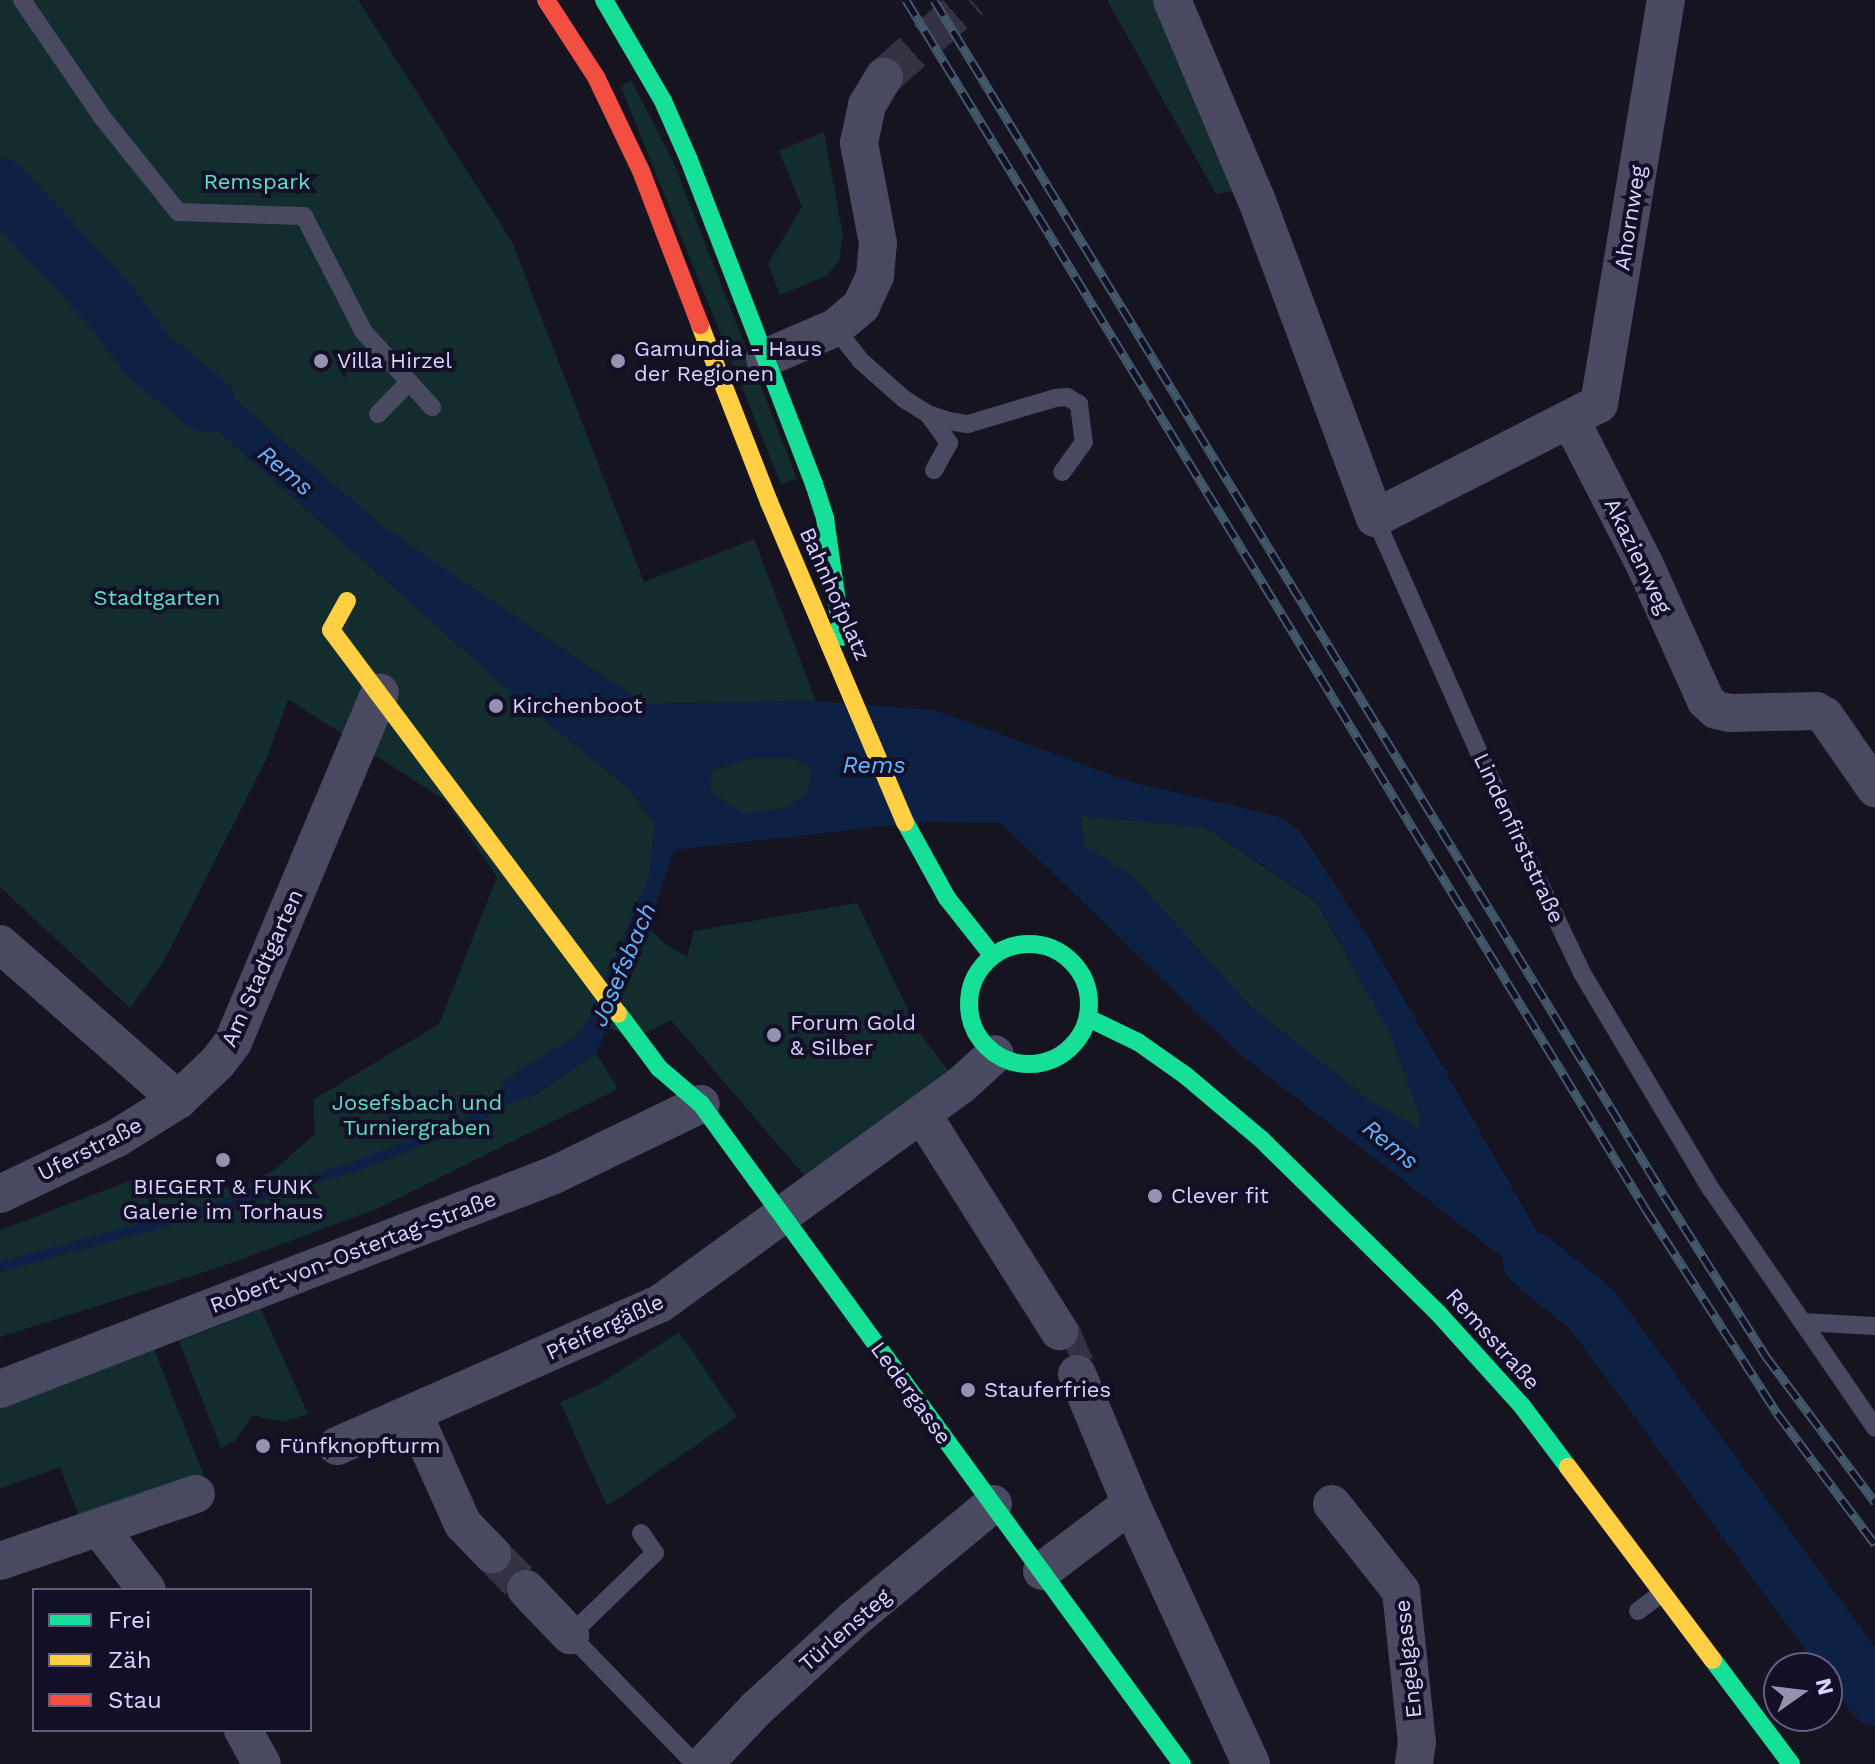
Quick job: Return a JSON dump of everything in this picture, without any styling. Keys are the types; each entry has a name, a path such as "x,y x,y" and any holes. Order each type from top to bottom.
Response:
{"main road":[{"name":"Bahnhofplatz","path":"546,0 596,77 641,171 769,502 845,679"},
{"name":"Bahnhofplatz","path":"604,0 670,116 825,518 845,679"},
{"path":"347,601 331,630 380,693"},
{"path":"845,679 874,756 909,832 947,898 992,955"},
{"name":"Ledergasse","path":"380,693 659,1068 701,1104 1182,1764"},
{"path":"1032,943 1053,947 1071,959 1086,986 1088,1018 1081,1036 1068,1050 1051,1060 1032,1064 1013,1062 995,1054 981,1041 972,1024 969,1005 971,986 979,969 992,955 1011,945 1032,943"},
{"name":"Remsstraße","path":"1088,1018 1138,1042 1196,1084 1261,1139 1438,1313 1522,1406 1791,1764"}],"street":[{"name":"Lindenfirststraße","path":"1172,0 1257,201 1375,518"},
{"name":"Ahornweg","path":"1570,419 1599,404 1666,0"},
{"path":"765,358 835,328 861,306 875,276 878,243 859,143 867,105 884,77"},
{"path":"1375,518 1570,419"},
{"name":"Akazienweg","path":"1570,419 1644,563 1706,701 1716,710 1730,713 1816,711 1825,716 1875,788"},
{"name":"Am Stadtgarten","path":"178,1100 201,1081 233,1042 380,693"},
{"path":"0,944 178,1100"},
{"path":"782,1215 922,1114 995,1054"},
{"name":"Uferstraße","path":"0,1194 117,1138 178,1100"},
{"name":"Robert-von-Ostertag-Straße","path":"0,1389 558,1184 701,1104"},
{"path":"922,1114 1059,1331"},
{"name":"Pfeifergäßle","path":"337,1446 661,1303 782,1215"},
{"path":"1077,1374 1131,1504 1251,1764"},
{"path":"413,1413 463,1524 492,1554"},
{"path":"0,1561 196,1494"},
{"name":"Türlensteg","path":"704,1764 756,1709 855,1618 993,1504"},
{"path":"1042,1571 1131,1504"},
{"name":"Engelgasse","path":"1332,1504 1401,1591 1415,1753"},
{"path":"99,1528 145,1588"},
{"path":"526,1589 570,1635"},
{"path":"244,1732 262,1764"}],"lane":[{"path":"22,0 102,117 178,212 304,216 363,331 432,407"},
{"path":"835,328 861,361 928,414 949,443 934,470"},
{"path":"378,414 409,382"},
{"path":"928,414 968,424 1067,397 1079,404 1085,431 1080,450 1062,472"},
{"name":"Lindenfirststraße","path":"1375,518 1499,798 1582,973 1711,1189 1875,1428"},
{"path":"1802,1322 1875,1326"},
{"path":"641,1533 655,1553 570,1635 695,1764"},
{"path":"1638,1611 1662,1593"}],"green space":[{"name":"Remspark","path":"0,0 358,0 512,242 644,582 754,539 816,701 644,704 386,529 222,389 183,349 147,356 170,388 514,695 629,789 654,824 655,836 649,876 635,914 663,942 687,957 694,931 857,903 918,1031 960,1086 808,1180 671,1020 636,1038 588,1021 574,1037 508,1078 485,1112 537,1094 596,1053 618,1089 379,1208 220,1267 0,1337 0,1230 132,1180 154,1176 238,1190 274,1170 315,1134 313,1100 439,1024 497,877 445,800 288,699 267,758 164,961 130,1008 0,887"},
{"path":"1107,0 1154,0 1243,189 1216,194"},
{"path":"631,80 673,161 797,479 781,484 621,87"},
{"path":"824,132 843,236 839,261 826,276 780,295 768,264 802,207 779,151"},
{"path":"752,758 792,758 812,768 807,794 785,809 743,814 710,792 712,770"},
{"path":"1080,815 1205,827 1317,903 1391,1035 1420,1117 1419,1129 1369,1100 1250,1006 1132,876 1084,846"},
{"path":"261,1309 308,1414 282,1422 253,1415 235,1441 221,1448 179,1341"},
{"path":"679,1332 737,1417 607,1506 560,1402 597,1386"},
{"path":"152,1344 204,1476 81,1522 60,1467 0,1489 0,1406"}],"water":[{"name":"Rems","path":"183,349 222,389 386,529 644,704 816,701 934,710 1131,782 1280,817 1299,830 1366,933 1550,1254 1593,1311 1519,1270 1242,1056 1001,823 922,822 674,850 631,976 596,1053 536,1094 484,1113 508,1078 574,1037 588,1021 649,876 654,824 629,789 514,695 170,388 147,355","holes":["752,758 792,758 812,768 807,794 785,809 743,814 710,792 712,770","1080,816 1205,827 1317,902 1391,1035 1420,1117 1419,1128 1369,1100 1250,1006 1132,876 1084,846"]}],"waterway":[{"name":"Rems","path":"0,187 110,305 147,355 207,404"},
{"name":"Josefsbach","path":"194,1214 354,1167 475,1120 493,1107"},
{"name":"Josefsbach","path":"0,1267 167,1221"},
{"name":"Rems","path":"1532,1261 1593,1311 1875,1697"}],"tunnel":[{"path":"884,77 971,0"},
{"path":"1066,1349 1085,1341"},
{"path":"492,1554 526,1589"}],"railway":[{"path":"906,0 1645,1208 1777,1413 1875,1544"},
{"path":"934,0 1664,1195 1765,1355 1875,1502"}],"traffic: fast":[{"path":"604,0 663,101 689,160 814,484 825,518 842,637"},
{"path":"905,822 947,898 992,955"},
{"path":"1029,944 1052,948 1072,961 1085,981 1089,1004 1085,1027 1072,1047 1052,1060 1029,1064 1006,1060 986,1047 973,1027 969,1004 973,981 986,961 1006,948 1029,944"},
{"path":"618,1013 659,1068 701,1104 1182,1764"},
{"path":"1088,1018 1138,1042 1185,1075 1261,1139 1438,1313 1522,1406 1568,1467"},
{"path":"1713,1660 1791,1764"}],"traffic: slow":[{"path":"700,325 769,502 905,822"},
{"path":"347,601 331,630 618,1013"},
{"path":"1568,1467 1713,1660"}],"traffic: jam":[{"path":"546,0 596,77 641,171 700,325"}],"place":[{"name":"Villa Hirzel","path":"321,361"},
{"name":"Gamundia - Haus der Regionen","path":"618,361"},
{"name":"Kirchenboot","path":"496,706"},
{"name":"Forum Gold & Silber","path":"774,1035"},
{"name":"BIEGERT & FUNK Galerie im Torhaus","path":"223,1160"},
{"name":"Clever fit","path":"1155,1196"},
{"name":"Stauferfries","path":"968,1390"},
{"name":"Fünfknopfturm","path":"263,1446"}],"park label":[{"name":"Stadtgarten","path":"157,598"},
{"name":"Josefsbach und Turniergraben","path":"417,1114"}]}
